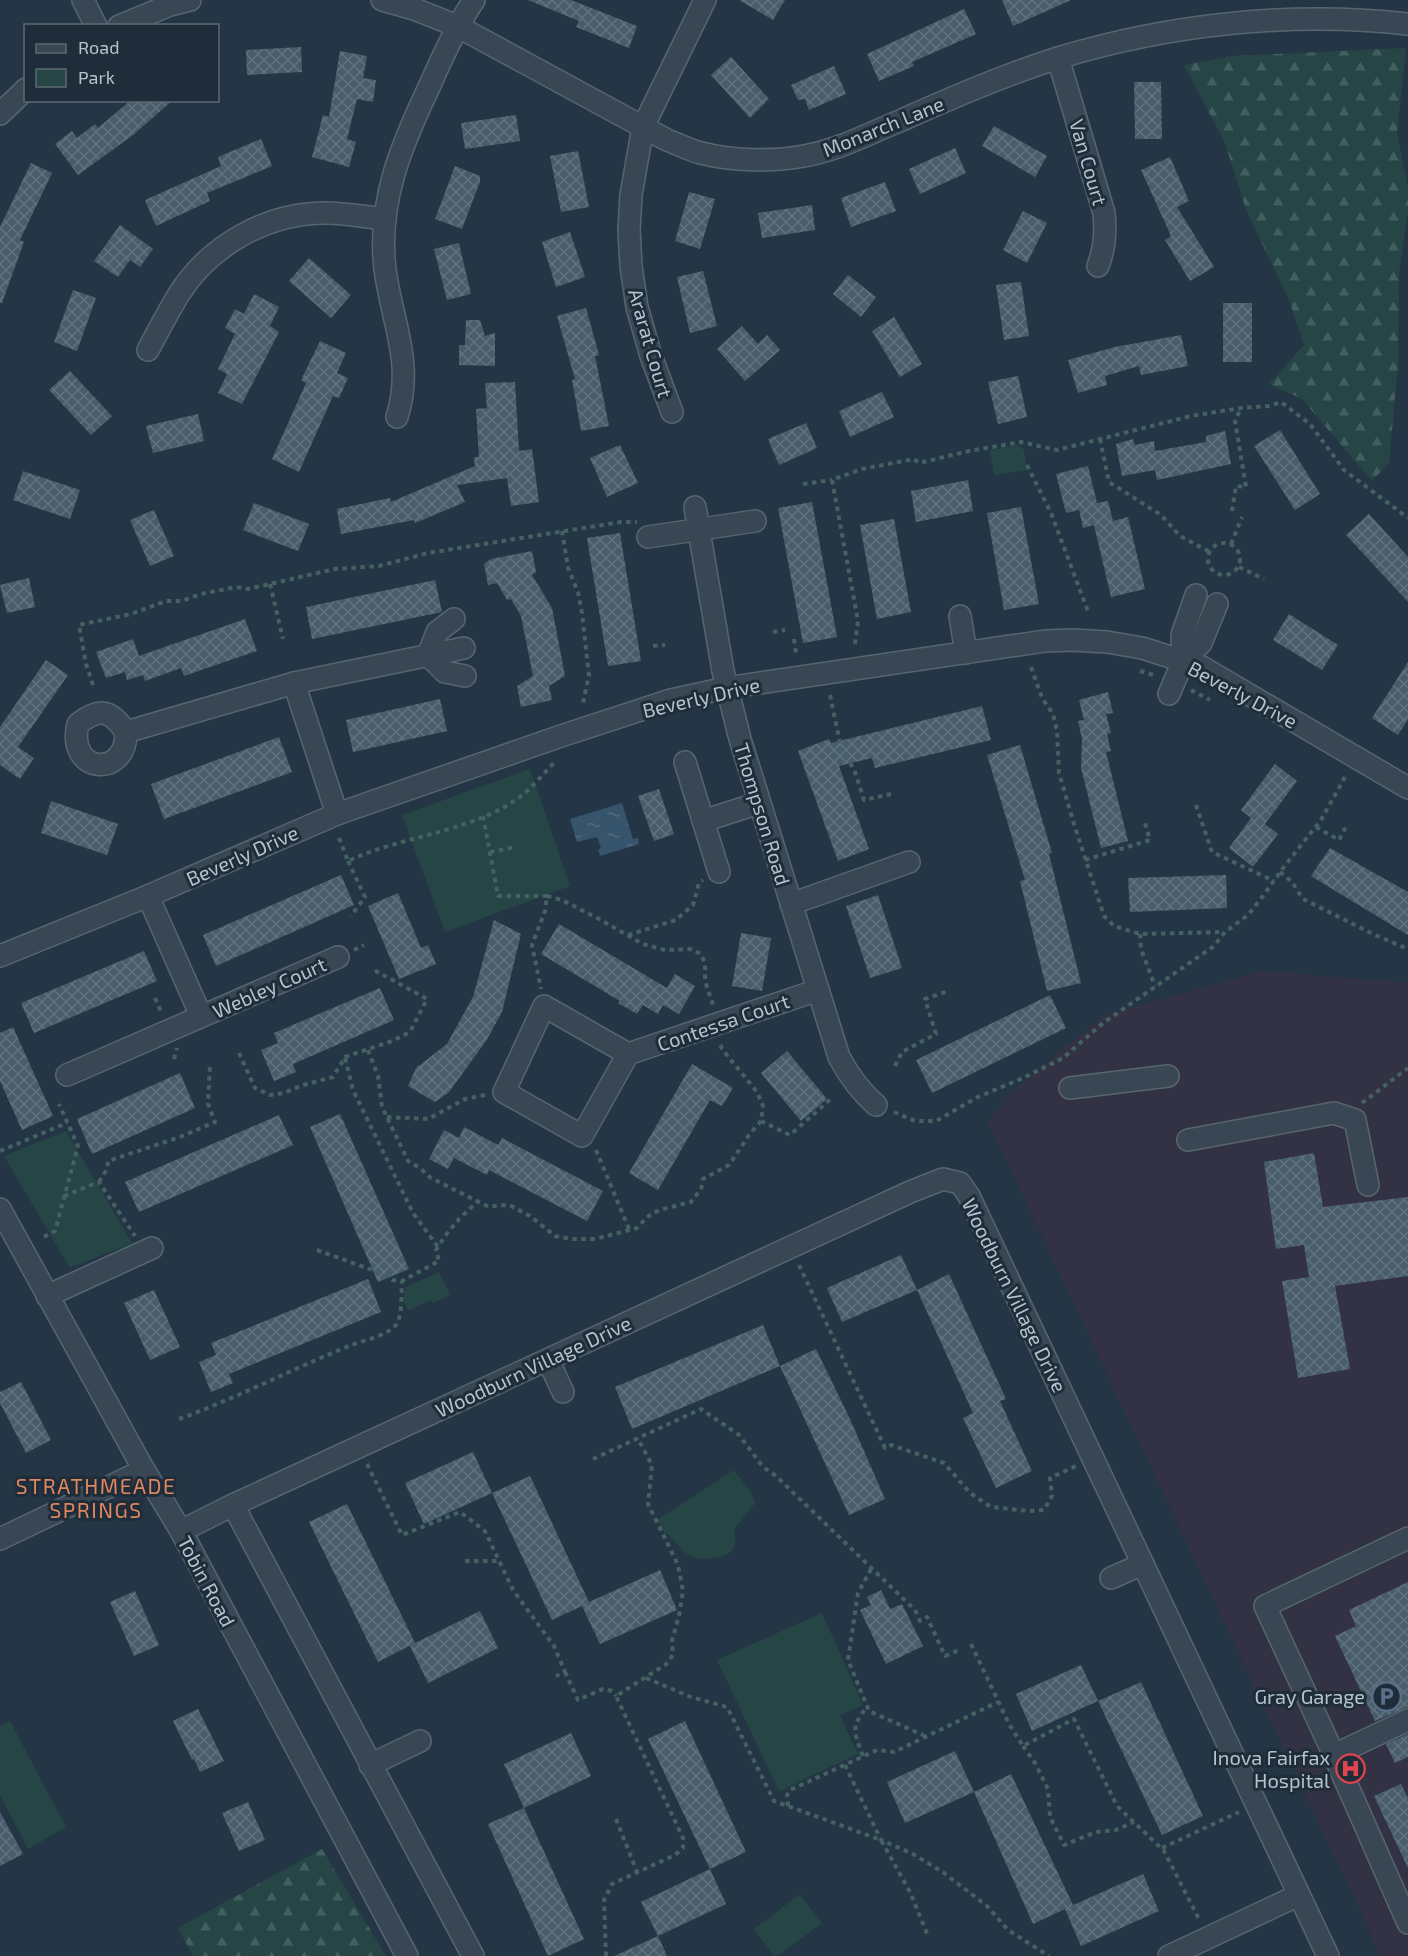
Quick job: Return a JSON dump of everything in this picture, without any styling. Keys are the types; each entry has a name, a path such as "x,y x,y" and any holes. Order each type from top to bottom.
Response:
{"street":[{"path":"83,0 95,24"},
{"path":"124,24 170,5 190,0"},
{"name":"Monarch Lane","path":"382,0 417,10 457,26 667,140 700,153 744,159 805,156 840,146 986,83 1058,58 1133,38 1228,24 1285,20 1378,21 1408,24"},
{"path":"397,417 405,381 404,357 385,268 385,219 391,178 402,144 457,26 474,0"},
{"name":"Ararat Court","path":"672,412 651,356 637,307 629,230 631,195 643,127 705,0"},
{"name":"Van Court","path":"1058,58 1104,213 1106,233 1098,266"},
{"path":"0,114 24,91"},
{"path":"148,350 180,293 197,271 242,234 300,214 327,213 385,219"},
{"name":"Thompson Road","path":"695,507 726,688 759,803 844,1066 862,1093 876,1104"},
{"path":"647,530 699,530 755,522"},
{"path":"1183,662 1182,635 1196,595"},
{"path":"1169,694 1183,662 1202,644 1218,604"},
{"path":"960,616 966,653"},
{"path":"428,655 437,632 454,619"},
{"name":"Beverly Drive","path":"0,956 148,896 337,814 561,735 671,700 726,688 1045,641 1072,639 1107,642 1142,648 1202,667 1408,788"},
{"path":"126,732 294,683 464,648"},
{"path":"428,655 445,672 465,676"},
{"path":"294,683 337,814"},
{"path":"685,762 719,872"},
{"path":"704,821 759,803"},
{"path":"791,904 909,862"},
{"name":"Webley Court","path":"148,896 201,1016"},
{"name":"Webley Court","path":"67,1075 338,957"},
{"name":"Contessa Court","path":"628,1054 818,990"},
{"path":"544,1006 628,1054 582,1136 504,1092 544,1006"},
{"path":"1070,1088 1168,1076"},
{"path":"1188,1140 1334,1113 1356,1113 1368,1185"},
{"name":"Woodburn Village Drive","path":"181,1531 910,1192 943,1179 960,1183 969,1196 1328,1956"},
{"name":"Tobin Road","path":"0,1209 144,1470 181,1531 407,1956"},
{"path":"48,1296 147,1246"},
{"path":"548,1360 563,1392"},
{"path":"0,1539 144,1470"},
{"path":"233,1505 472,1956"},
{"path":"1408,1538 1265,1606 1408,1923"},
{"path":"1111,1578 1143,1564"},
{"path":"1334,1755 1408,1720"},
{"path":"370,1765 420,1742"},
{"path":"1169,1956 1299,1895"}],"path":[{"path":"803,484 832,480 862,469 914,459 919,463 1021,442 1057,450 1191,416 1269,406 1281,402 1310,424 1344,470 1408,518"},
{"path":"1232,511 1236,486 1246,487 1235,421 1241,408"},
{"path":"1100,439 1109,482 1161,515 1180,536 1210,552"},
{"path":"1027,465 1051,513 1089,614"},
{"path":"832,480 858,621 855,644"},
{"path":"1231,544 1242,518"},
{"path":"93,685 86,664 79,626 131,614 166,601 182,601 201,594 236,587 248,589 335,569 380,566 428,553 621,522 647,530"},
{"path":"562,531 568,568 578,592 582,613 589,675 583,703"},
{"path":"1218,544 1231,544 1239,551 1241,557 1239,567 1233,573 1220,575 1209,566 1210,552 1218,544"},
{"path":"1239,567 1264,579"},
{"path":"270,584 283,639"},
{"path":"773,632 785,630"},
{"path":"794,639 796,652"},
{"path":"653,646 665,645"},
{"path":"1031,667 1042,698 1053,714 1057,731 1059,773 1104,915 1114,926 1140,934 1225,932"},
{"path":"830,695 842,752 854,769 864,800 891,794"},
{"path":"348,861 494,812 525,793 554,763"},
{"path":"876,1104 915,1121 936,1121 978,1097 1062,1058 1103,1023 1214,946 1225,932 1248,915 1316,826 1345,777"},
{"path":"1196,805 1212,852 1274,881"},
{"path":"368,1050 378,1076 379,1092 387,1117 408,1161 431,1178 489,1207 511,1206 530,1216 555,1236 595,1239 637,1228 647,1217 659,1210 691,1202 701,1189 704,1179 729,1165 761,1121 764,1106 757,1092 722,1049 705,981 705,963 701,954 690,949 665,951 643,944 562,900 547,896 498,896 483,816"},
{"path":"1085,860 1150,840 1145,823"},
{"path":"1316,826 1339,840 1347,825"},
{"path":"339,838 365,897 351,916"},
{"path":"490,852 514,847"},
{"path":"627,935 676,920 693,905 699,883 719,872"},
{"path":"1280,872 1292,882 1303,899 1408,949"},
{"path":"544,1006 532,945 546,911 547,896"},
{"path":"1140,934 1141,949 1155,986"},
{"path":"239,1053 255,1088 270,1095 284,1093 333,1077 345,1057 392,1041 410,1032 427,999 374,970"},
{"path":"895,1066 902,1052 936,1035 925,999 948,991"},
{"path":"345,1057 353,1090 413,1214 438,1247"},
{"path":"64,1196 99,1182 107,1169 108,1161 180,1137 216,1122 208,1104 210,1065"},
{"path":"1356,1113 1408,1068"},
{"path":"387,1117 428,1119 465,1099 504,1092"},
{"path":"761,1121 790,1135 832,1098"},
{"path":"44,1237 55,1231 78,1146 59,1104"},
{"path":"0,1151 67,1123"},
{"path":"586,1127 629,1229"},
{"path":"99,1182 147,1246"},
{"path":"317,1250 386,1275 392,1280 402,1281 439,1261 436,1250 445,1236 479,1200"},
{"path":"790,1247 885,1448 891,1445 944,1463 970,1493 992,1507 1029,1511 1044,1510 1052,1496 1050,1478 1093,1458"},
{"path":"179,1419 221,1404 350,1346 374,1338 395,1326 399,1319 402,1281"},
{"path":"594,1459 701,1409 739,1435 763,1467 776,1476 915,1610 920,1621 927,1617 945,1656 959,1650"},
{"path":"616,1696 668,1663 673,1654 672,1640 683,1591 678,1564 648,1504 652,1465 638,1438"},
{"path":"359,1447 402,1535 460,1512 485,1531 513,1590 554,1646 578,1700 603,1689 612,1690 616,1696 682,1838 683,1848 675,1855 612,1884 604,1900 606,1956"},
{"path":"465,1561 499,1561"},
{"path":"871,1569 858,1593 848,1660 869,1711 926,1736"},
{"path":"971,1644 998,1702 1048,1789 1050,1817 1064,1845 1096,1832 1116,1830 1134,1822"},
{"path":"556,1676 565,1672"},
{"path":"645,1678 691,1697 727,1707 774,1801 914,1854 944,1873 987,1906 1008,1930 1049,1956"},
{"path":"788,1807 787,1795 790,1790 877,1750 894,1752 998,1702"},
{"path":"863,1756 853,1731 856,1720 867,1706"},
{"path":"1023,1746 1074,1719 1117,1806 1161,1848 1207,1938"},
{"path":"845,1764 881,1840 910,1892 928,1936"},
{"path":"1161,1848 1256,1803"},
{"path":"616,1819 637,1872"}],"shaded area":[{"path":"1263,971 1408,983 1408,1956 1380,1956 988,1122 1016,1088 1104,1015"}],"green space":[{"path":"1406,48 1397,133 1408,187 1408,211 1399,273 1398,365 1389,463 1372,481 1302,399 1269,384 1304,345 1289,300 1246,210 1225,143 1184,65 1231,56"},
{"path":"1018,445 1024,450 1027,470 994,475 990,450"},
{"path":"530,769 570,886 445,932 402,815"},
{"path":"66,1131 132,1243 70,1268 4,1156"},
{"path":"439,1272 450,1295 433,1303 431,1300 408,1311 403,1300 406,1287"},
{"path":"734,1470 751,1492 755,1503 734,1530 733,1549 725,1555 714,1558 703,1559 690,1555 668,1534 666,1535 657,1520"},
{"path":"822,1613 863,1705 840,1715 858,1754 779,1791 717,1660"},
{"path":"10,1721 66,1827 28,1849 0,1795 0,1727"},
{"path":"322,1849 386,1956 193,1956 178,1928"},
{"path":"800,1894 822,1923 778,1956 774,1956 754,1929"}],"water":[{"path":"622,803 633,839 638,838 639,844 600,856 598,850 601,848 597,837 577,842 570,819"}],"building":[{"path":"528,0 571,0 637,26 629,48 576,27 579,21"},
{"path":"739,0 785,0 773,20"},
{"path":"1002,0 1071,0 1013,26"},
{"path":"964,9 976,34 912,62 914,66 879,81 867,54"},
{"path":"301,47 302,72 247,75 246,50"},
{"path":"340,51 367,56 363,78 376,80 373,102 357,99 347,139 356,142 349,167 312,157 323,115 329,117"},
{"path":"731,57 769,99 750,118 711,75"},
{"path":"834,66 846,94 809,110 805,99 798,100 791,85"},
{"path":"1134,82 1161,82 1162,139 1135,139"},
{"path":"129,102 171,102 133,135 78,175 55,144 72,131 77,138 95,124 98,128"},
{"path":"516,115 520,141 465,149 461,123"},
{"path":"994,126 1047,156 1035,177 982,146"},
{"path":"261,139 272,166 207,193 210,201 156,226 145,200 221,166 218,157"},
{"path":"955,148 966,173 920,194 909,169"},
{"path":"578,151 589,207 561,212 550,156"},
{"path":"1170,157 1189,201 1177,207 1214,267 1190,281 1165,240 1171,236 1141,170"},
{"path":"31,163 52,173 20,240 24,242 2,303 0,303 0,227"},
{"path":"455,166 480,176 480,182 462,229 435,219"},
{"path":"885,182 896,211 851,227 841,198"},
{"path":"689,192 715,199 700,249 675,241"},
{"path":"812,205 815,230 762,238 758,213"},
{"path":"1023,211 1047,223 1027,263 1003,250"},
{"path":"120,225 153,249 140,267 130,260 118,277 94,261"},
{"path":"570,232 585,277 556,287 542,242"},
{"path":"459,243 471,294 447,300 434,249"},
{"path":"309,258 351,295 331,318 289,281"},
{"path":"703,271 717,326 690,333 677,277"},
{"path":"848,275 876,297 861,317 833,294"},
{"path":"1021,282 1029,336 1004,340 996,285"},
{"path":"73,290 96,298 77,351 54,342"},
{"path":"254,294 279,307 270,326 279,332 242,404 218,393 227,374 218,369 235,334 225,328 235,309 244,314"},
{"path":"1223,303 1252,303 1252,362 1223,362"},
{"path":"586,308 599,355 595,356 609,426 581,431 572,380 575,379 557,316"},
{"path":"894,317 922,364 900,377 872,331"},
{"path":"466,320 480,320 485,336 495,333 495,366 459,365 459,345 465,345"},
{"path":"742,326 758,344 767,335 780,350 745,381 717,349"},
{"path":"1181,335 1188,366 1141,375 1139,366 1105,376 1107,385 1078,393 1068,360 1115,347"},
{"path":"320,341 346,353 337,373 348,378 339,398 333,396 299,472 272,459 306,383 301,380"},
{"path":"70,371 112,416 91,435 49,390"},
{"path":"1018,376 1027,417 998,424 988,382"},
{"path":"515,382 519,451 532,449 539,502 511,506 507,478 457,485 465,502 415,523 414,520 341,534 337,509 390,498 391,502 475,466 474,457 479,457 476,409 487,408 485,383"},
{"path":"882,392 894,417 850,437 839,411"},
{"path":"198,414 204,441 153,453 146,426"},
{"path":"806,423 817,448 779,465 768,439"},
{"path":"1280,430 1320,494 1295,510 1254,446"},
{"path":"1225,431 1231,464 1157,480 1155,470 1122,476 1116,444 1133,439 1135,445 1154,441 1155,451 1206,442 1206,436"},
{"path":"620,445 638,483 607,497 590,458"},
{"path":"1088,466 1097,503 1108,501 1113,521 1128,517 1145,589 1111,597 1094,525 1083,528 1079,510 1066,513 1056,474"},
{"path":"23,471 80,490 70,519 13,500"},
{"path":"968,480 973,511 916,522 911,491"},
{"path":"812,502 837,637 803,643 778,508"},
{"path":"254,503 309,524 298,551 243,530"},
{"path":"1021,507 1039,604 1004,610 987,513"},
{"path":"154,510 174,556 150,566 130,520"},
{"path":"1369,514 1408,557 1408,602 1346,535"},
{"path":"894,519 911,612 877,619 860,525"},
{"path":"620,533 641,661 608,666 587,538"},
{"path":"532,551 536,572 532,575 552,608 565,676 549,686 552,700 521,707 517,686 533,676 521,616 511,599 507,600 497,583 488,585 484,564 491,559"},
{"path":"29,578 35,607 7,613 0,585"},
{"path":"435,580 442,612 312,639 306,607"},
{"path":"1289,614 1338,645 1322,670 1273,640"},
{"path":"245,619 257,651 184,676 181,668 145,681 143,675 127,680 125,672 106,678 96,652 133,639 139,656"},
{"path":"46,660 68,675 18,747 34,758 20,779 0,765 0,727"},
{"path":"1408,662 1408,719 1398,735 1372,718"},
{"path":"1108,692 1113,713 1106,714 1111,733 1107,734 1111,751 1106,752 1128,841 1101,848 1081,768 1082,739 1078,721 1084,720 1079,700"},
{"path":"440,699 447,731 353,752 346,720"},
{"path":"982,706 991,740 875,768 872,758 839,766 869,849 838,861 798,751 829,739 831,743"},
{"path":"279,737 292,772 164,819 151,784"},
{"path":"1020,745 1052,853 1049,854 1081,983 1047,991 1020,881 1025,880 987,755"},
{"path":"1275,764 1297,781 1265,824 1278,834 1253,867 1229,848 1251,818 1241,810"},
{"path":"659,789 674,834 654,841 638,796"},
{"path":"51,801 118,824 107,855 41,833"},
{"path":"1330,848 1408,892 1408,935 1311,876"},
{"path":"341,875 354,905 216,966 203,935"},
{"path":"1226,875 1227,908 1130,912 1128,878"},
{"path":"398,893 421,948 428,945 436,964 399,979 368,906"},
{"path":"878,895 902,968 870,978 846,906"},
{"path":"494,920 521,934 502,1012 486,1041 449,1092 435,1102 408,1086 416,1068 447,1044 473,997"},
{"path":"559,924 667,988 675,974 695,986 679,1014 663,1005 658,1014 643,1005 637,1014 618,1003 620,1001 541,954"},
{"path":"741,933 771,938 762,991 732,986"},
{"path":"144,951 157,981 34,1033 21,1003"},
{"path":"380,988 394,1020 293,1064 296,1072 274,1081 261,1050 278,1043 274,1033"},
{"path":"1050,995 1066,1028 932,1093 916,1060"},
{"path":"13,1027 53,1116 22,1130 0,1081 0,1033"},
{"path":"787,1051 827,1099 801,1121 761,1073"},
{"path":"692,1064 733,1088 722,1106 710,1100 658,1190 629,1173"},
{"path":"180,1073 195,1108 92,1154 77,1119"},
{"path":"340,1114 409,1269 378,1282 310,1127"},
{"path":"279,1115 293,1145 139,1212 125,1182"},
{"path":"464,1127 498,1145 502,1138 603,1191 587,1221 489,1170 487,1175 454,1158 448,1169 429,1159 444,1130 459,1138"},
{"path":"1314,1153 1323,1207 1408,1197 1408,1276 1335,1286 1350,1369 1298,1378 1282,1281 1309,1277 1304,1245 1276,1249 1264,1162"},
{"path":"901,1255 917,1290 842,1322 827,1288"},
{"path":"949,1274 1006,1399 1000,1401 1032,1471 996,1488 963,1418 973,1413 917,1290"},
{"path":"368,1279 381,1312 229,1374 233,1383 211,1392 199,1362 216,1355 211,1343"},
{"path":"154,1290 180,1347 150,1360 124,1303"},
{"path":"763,1325 780,1366 632,1429 615,1387"},
{"path":"816,1349 885,1499 849,1515 780,1366"},
{"path":"21,1382 51,1440 26,1453 0,1403 0,1392"},
{"path":"473,1452 492,1493 424,1524 405,1483"},
{"path":"530,1476 589,1602 660,1570 677,1610 600,1644 582,1606 552,1620 492,1493"},
{"path":"347,1504 415,1643 480,1611 498,1648 428,1683 410,1646 413,1644 378,1662 309,1522"},
{"name":"Gray Garage","path":"1408,1582 1408,1707 1375,1721 1335,1636 1356,1626 1349,1610"},
{"path":"881,1590 890,1609 902,1604 923,1646 886,1664 860,1610 871,1605 867,1597"},
{"path":"135,1591 159,1645 134,1656 110,1602"},
{"path":"1081,1665 1098,1701 1032,1731 1016,1694"},
{"path":"1141,1682 1203,1816 1162,1835 1098,1701"},
{"path":"198,1709 224,1761 200,1772 173,1721"},
{"path":"685,1721 746,1852 710,1869 648,1739"},
{"path":"571,1733 591,1776 524,1808 504,1764"},
{"path":"1408,1734 1408,1757 1395,1763 1386,1744"},
{"path":"955,1751 974,1792 905,1823 887,1782"},
{"path":"1011,1774 1073,1905 1071,1906 1143,1874 1159,1911 1081,1946 1065,1909 1033,1924 974,1792"},
{"path":"1401,1784 1408,1798 1408,1868 1374,1796"},
{"path":"248,1802 265,1840 239,1851 222,1813"},
{"path":"524,1808 584,1939 548,1956 488,1824"},
{"path":"0,1812 23,1854 0,1866"},
{"path":"710,1869 726,1904 658,1936 641,1902"},
{"path":"658,1936 667,1956 614,1956"}],"place":[{"name":"Gray Garage","path":"1386,1696"},
{"name":"Inova Fairfax Hospital","path":"1351,1769"}],"district":[{"name":"STRATHMEADE SPRINGS","path":"96,1497"}]}
